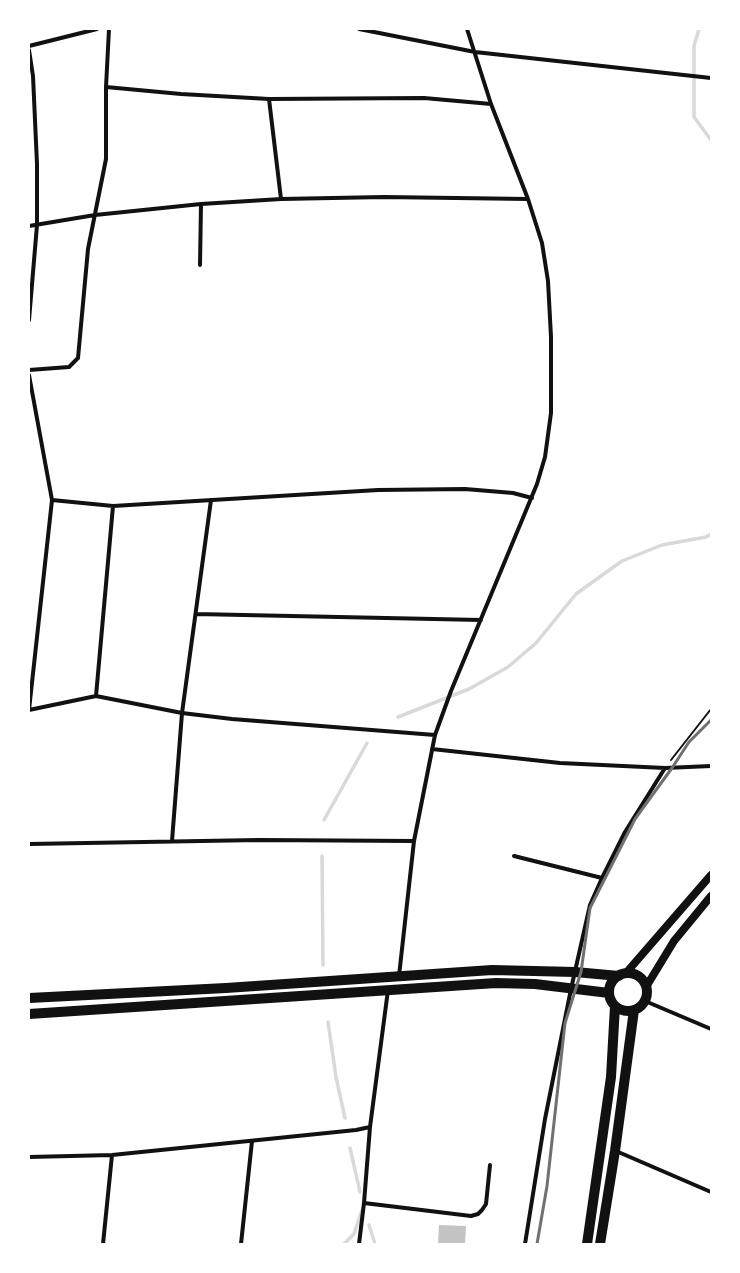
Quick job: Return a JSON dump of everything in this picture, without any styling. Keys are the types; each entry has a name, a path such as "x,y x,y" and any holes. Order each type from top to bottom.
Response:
{"main road":[{"path":"587,1244 611,1077 615,1006 609,993 612,983 622,974 711,875"},
{"path":"615,1006 624,1010 634,1010 645,1001 646,987 674,941 711,896"},
{"path":"29,998 492,970 622,974 639,976 646,987"},
{"path":"29,1014 496,983 535,984 609,993"},
{"path":"600,1244 615,1151 634,1010"}],"street":[{"path":"29,46 97,29"},
{"path":"29,370 69,366 78,358 88,249 106,159 106,88 109,29"},
{"path":"359,29 474,52 711,78"},
{"path":"399,976 414,841 435,735 451,691 532,498 545,457 549,438 552,369 547,273 542,243 528,199 491,104 468,29"},
{"path":"29,50 33,76 37,164 36,225 29,320"},
{"path":"29,80 33,76"},
{"path":"106,88 269,99 424,98 491,104"},
{"path":"269,99 280,199"},
{"path":"29,226 95,215 201,204 280,199 384,197 528,199"},
{"path":"200,265 201,204"},
{"path":"29,375 52,500 29,710 96,696 182,713 264,722 435,735"},
{"path":"52,500 113,506 378,490 465,489 513,493 532,498"},
{"path":"172,842 182,713 211,500"},
{"path":"96,696 113,506"},
{"path":"196,614 481,620"},
{"path":"432,749 553,763 665,768 711,766"},
{"path":"525,1244 545,1119 571,989 590,905 625,832 665,768"},
{"path":"29,844 282,840 414,841"},
{"path":"514,856 602,878"},
{"path":"359,1244 370,1127 388,990"},
{"path":"645,1001 711,1029"},
{"path":"29,1157 112,1155 370,1127"},
{"path":"242,1244 252,1140"},
{"path":"615,1151 711,1192"},
{"path":"102,1244 112,1155"},
{"path":"364,1203 470,1216 478,1214 486,1204 490,1165"}],"path":[{"path":"665,768 711,709"}],"building":[{"path":"439,1225 466,1226 465,1244 438,1244"}],"waterway":[{"path":"699,29 694,46 694,117 711,140"},
{"path":"398,717 469,689 508,667 536,643 576,594 622,561 662,545 706,537 711,534"},
{"path":"324,820 367,743"},
{"path":"322,856 323,965"},
{"path":"328,1022 336,1077 345,1118"},
{"path":"350,1148 360,1192"},
{"path":"344,1244 354,1234 362,1210"},
{"path":"369,1225 375,1244"}],"railway":[{"path":"537,1244 547,1186 565,1023 581,972 590,908 635,819 689,742 711,720"}]}
